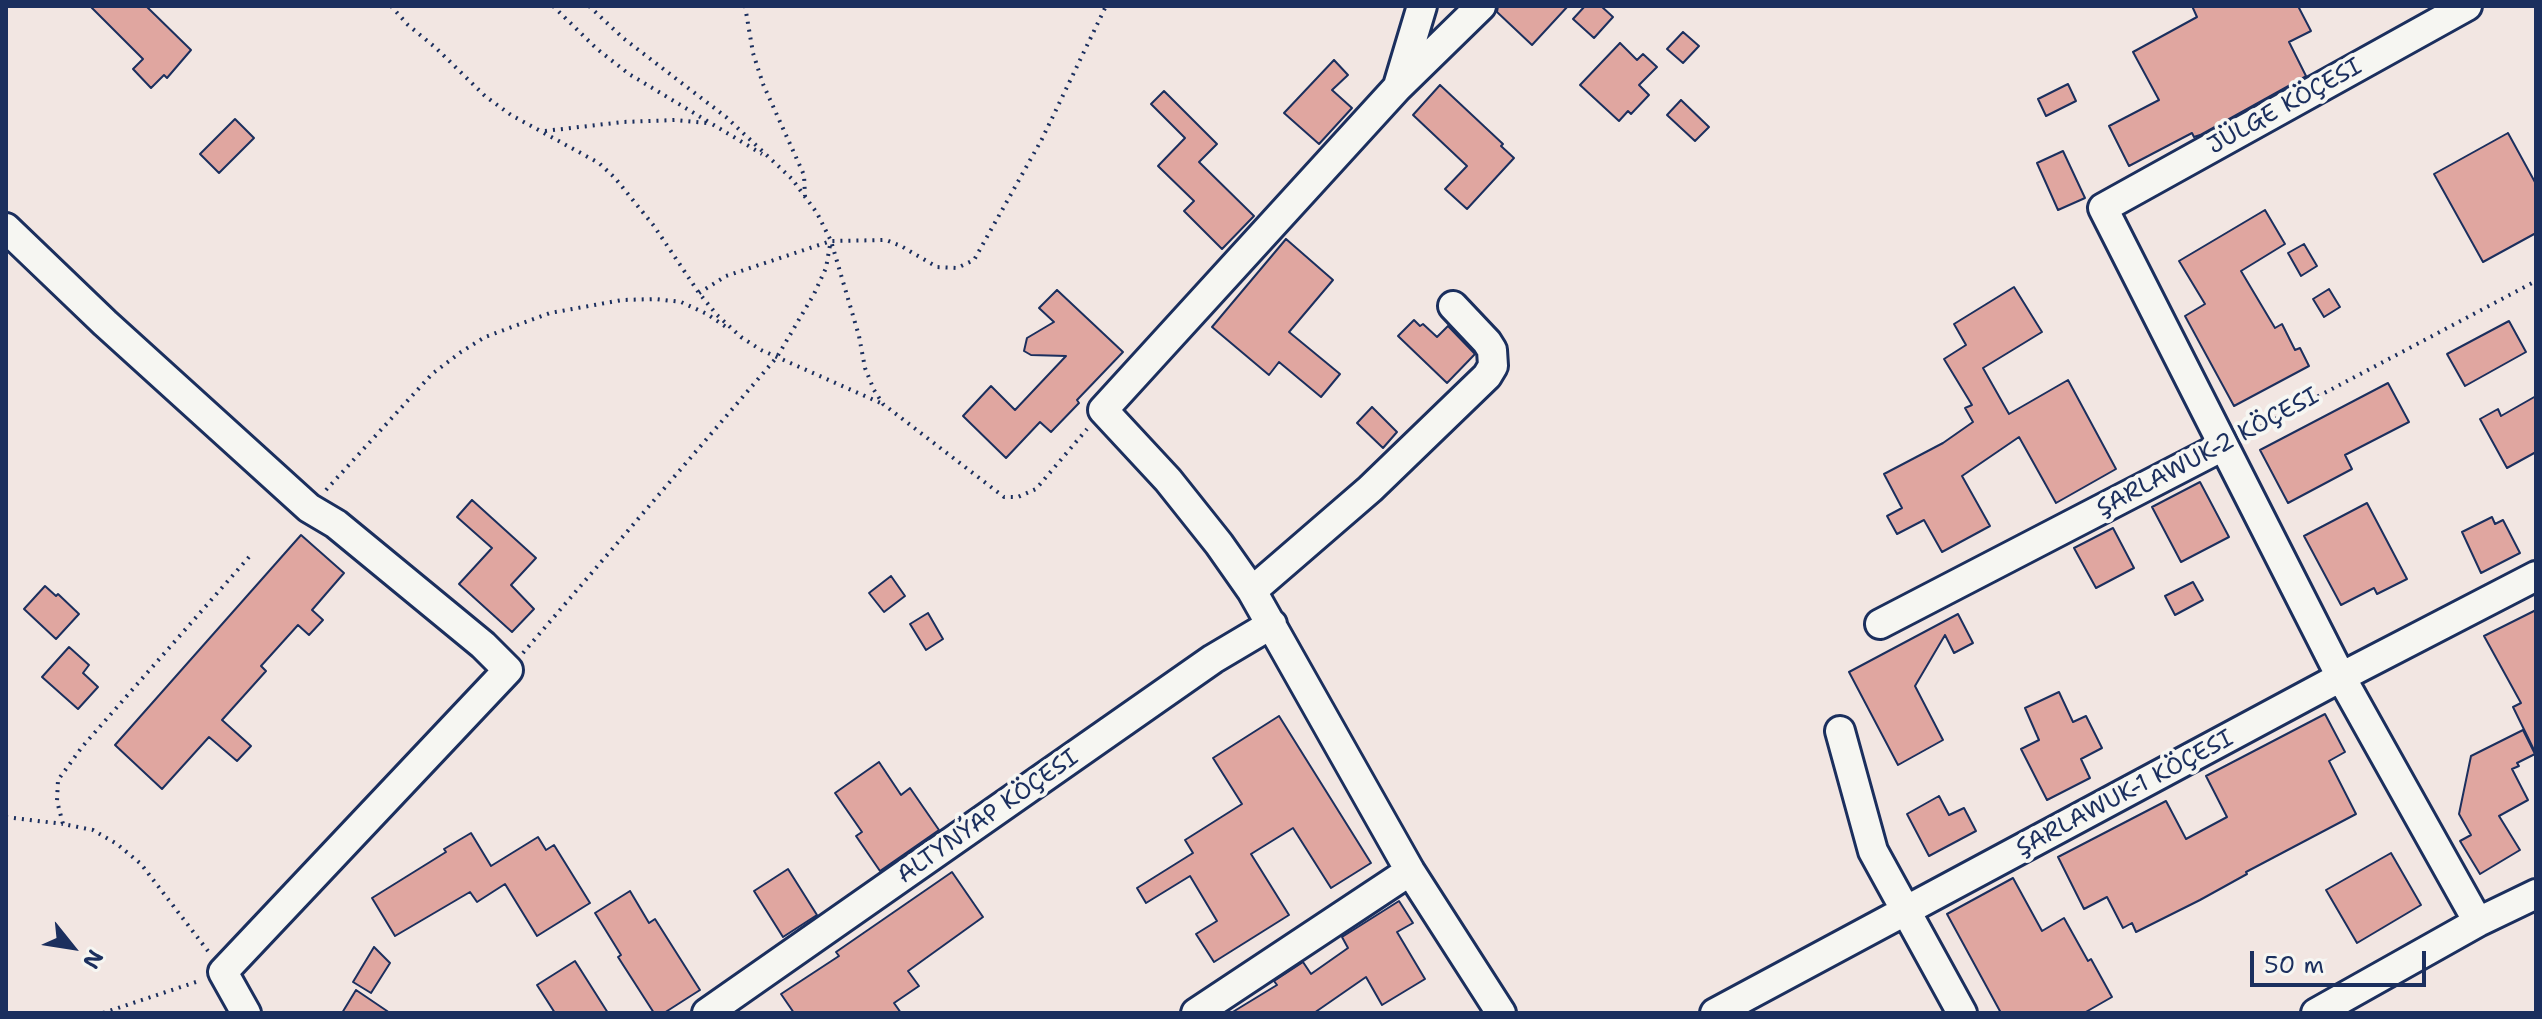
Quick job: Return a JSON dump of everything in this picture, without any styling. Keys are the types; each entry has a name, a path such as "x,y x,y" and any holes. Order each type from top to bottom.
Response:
{"street":[{"path":"1397,88 1422,6"},
{"path":"1481,6 1397,88 1103,410 1168,480 1252,591 1410,871 1501,1013"},
{"name":"JÜLGE KÖÇESI","path":"2223,446 2103,208 2467,6"},
{"path":"6,228 105,323 309,508 348,534 483,645 508,670 223,972 246,1013"},
{"path":"1252,591 1370,489 1487,376 1493,366 1492,350 1453,306"},
{"path":"2223,446 2341,677 2478,922"},
{"name":"ŞARLAWUK-2 KÖÇESI","path":"1880,624 2223,446"},
{"name":"ŞARLAWUK-1 KÖÇESI","path":"1715,1013 2341,677 2536,576"},
{"name":"ALTYNÝAP KÖÇESI","path":"707,1013 1213,659 1272,624"},
{"path":"1840,731 1873,851 1962,1013"},
{"path":"1196,1013 1410,871"},
{"path":"2316,1013 2478,922 2536,894"}],"path":[{"path":"391,6 485,96 511,115 599,163 615,178 654,226 699,293 741,337"},
{"path":"553,6 597,49 629,74 771,160"},
{"path":"589,6 623,38 726,117 792,179 817,213 831,241 859,336 865,368 883,404"},
{"path":"745,6 753,53 763,84 804,175 805,198"},
{"path":"699,293 726,276 831,241 886,240 937,267 964,267 974,260 1042,139 1106,6"},
{"path":"543,131 623,122 675,120 710,123"},
{"path":"508,670 777,357 814,294 826,268 831,241"},
{"name":"ŞARLAWUK-2 KÖÇESI","path":"2223,446 2536,281"},
{"path":"309,508 432,374 461,352 485,337 550,313 622,300 681,302 707,314 777,357 883,404 1004,497 1018,497 1036,489 1103,410"},
{"path":"63,824 57,801 58,780 82,747 249,557"},
{"path":"6,817 93,830 117,844 141,864 223,972 103,1013"}],"building":[{"path":"90,6 146,6 191,50 167,78 164,75 151,88 133,69 143,59"},
{"path":"1498,6 1568,6 1532,45 1497,12"},
{"path":"1585,6 1601,6 1613,17 1594,38 1573,19"},
{"path":"2192,6 2298,6 2311,31 2289,42 2306,76 2200,135 2194,137 2192,133 2129,166 2109,126 2159,100 2133,52 2197,17"},
{"path":"1683,32 1699,46 1683,63 1667,49"},
{"path":"1620,43 1637,60 1643,54 1657,67 1639,85 1649,95 1631,114 1628,111 1619,121 1580,85"},
{"path":"1334,60 1348,75 1332,90 1352,108 1319,144 1284,113"},
{"path":"2068,84 2076,101 2046,116 2038,99"},
{"path":"1440,85 1514,158 1467,209 1445,189 1467,166 1413,115"},
{"path":"1164,91 1217,144 1199,162 1254,216 1222,249 1184,211 1194,201 1158,166 1185,138 1151,104"},
{"path":"1681,100 1709,127 1695,141 1667,115"},
{"path":"235,119 254,138 219,173 200,154"},
{"path":"2508,133 2536,184 2536,233 2483,262 2434,174"},
{"path":"2063,151 2085,198 2058,210 2037,163"},
{"path":"2265,210 2285,244 2241,271 2275,328 2282,324 2295,350 2300,348 2309,366 2234,406 2185,316 2205,304 2179,261"},
{"path":"1286,239 1333,280 1289,332 1340,374 1321,397 1279,362 1269,375 1212,327"},
{"path":"2304,244 2317,266 2301,276 2288,253"},
{"path":"2014,287 2042,332 1983,368 2009,414 2068,380 2116,469 2056,503 2019,437 1962,476 1990,526 1942,552 1924,520 1897,534 1887,516 1902,508 1884,474 1943,443 1973,422 1965,408 1972,405 1944,359 1966,345 1954,324"},
{"path":"2329,289 2340,307 2324,317 2313,299"},
{"path":"1057,290 1123,352 1051,432 1040,422 1006,458 963,416 991,386 1015,410 1066,356 1031,355 1024,351 1027,338 1054,322 1039,308"},
{"path":"1414,320 1437,337 1448,326 1475,354 1447,383 1398,336"},
{"path":"2509,321 2526,352 2465,386 2447,354"},
{"path":"2388,383 2409,422 2345,455 2352,469 2288,503 2260,450"},
{"path":"2536,396 2536,452 2507,468 2480,419 2498,409 2501,416"},
{"path":"1372,407 1397,432 1383,448 1357,423"},
{"path":"2200,482 2229,537 2181,562 2152,507"},
{"path":"472,500 536,558 511,585 534,609 512,632 459,584 492,548 457,517"},
{"path":"2367,503 2407,579 2377,594 2374,588 2341,605 2304,536"},
{"path":"2492,517 2495,524 2503,520 2520,553 2481,573 2462,532"},
{"path":"2113,528 2134,568 2096,588 2074,548"},
{"path":"301,535 344,573 312,610 323,620 309,635 298,625 261,666 266,671 222,720 251,746 237,761 209,737 162,789 115,745"},
{"path":"891,576 905,596 884,612 869,593"},
{"path":"2193,582 2203,600 2175,615 2165,596"},
{"path":"45,586 79,614 56,639 24,609"},
{"path":"2536,610 2536,754 2513,707 2521,703 2484,636"},
{"path":"928,613 943,639 926,650 910,624"},
{"path":"1958,614 1973,643 1954,653 1945,635 1915,686 1943,740 1898,765 1849,672"},
{"path":"69,647 89,665 83,673 98,687 78,709 42,677"},
{"path":"2059,692 2073,722 2086,716 2102,748 2081,759 2090,778 2047,800 2021,749 2039,740 2025,708"},
{"path":"2325,714 2345,752 2329,761 2356,814 2136,932 2132,923 2123,928 2107,897 2084,909 2058,857 2166,801 2186,839 2227,817 2206,776"},
{"path":"1279,716 1371,863 1331,888 1293,828 1251,854 1289,915 1214,962 1196,934 1217,921 1190,876 1146,903 1137,888 1193,853 1185,840 1242,804 1213,758"},
{"path":"2523,730 2535,754 2512,769 2528,800 2499,816 2520,850 2480,874 2460,841 2471,835 2459,814 2471,756"},
{"path":"879,762 901,795 910,788 939,830 880,871 856,836 862,832 835,793"},
{"path":"1939,796 1949,815 1964,808 1976,831 1929,856 1907,814"},
{"path":"471,833 491,866 538,837 546,850 554,845 590,903 537,936 505,884 477,902 470,892 395,936 372,898"},
{"path":"2391,853 2421,905 2357,943 2326,890"},
{"path":"788,869 817,915 783,937 754,891"},
{"path":"952,872 983,917 908,971 919,986 894,1003 901,1013 794,1013 781,994 839,956 836,952"},
{"path":"2013,878 2042,931 2064,918 2112,997 2084,1013 2001,1013 1947,914"},
{"path":"630,891 649,923 655,919 700,990 664,1013 654,1013 618,957 621,955 595,913"},
{"path":"1399,901 1413,923 1397,932 1425,979 1382,1005 1366,977 1314,1013 1231,1013 1277,985 1274,981 1303,962 1311,974 1348,948 1342,937"},
{"path":"374,947 390,963 371,993 353,982"},
{"path":"575,961 608,1013 555,1013 537,985"},
{"path":"356,990 390,1013 342,1013"}]}
